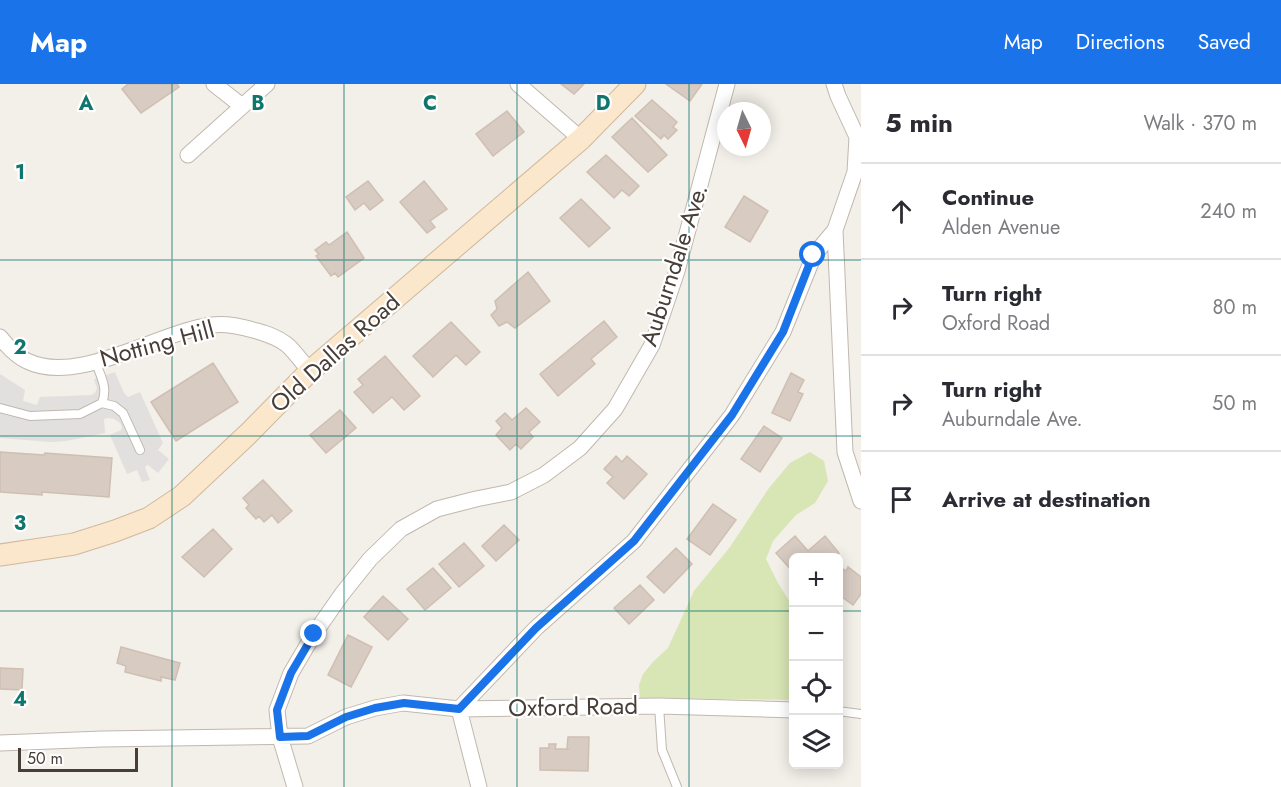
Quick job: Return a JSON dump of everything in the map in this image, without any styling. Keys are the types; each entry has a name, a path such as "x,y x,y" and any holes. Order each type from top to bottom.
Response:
{"street":[{"path":"214,84 242,106"},
{"path":"188,154 267,84"},
{"path":"518,84 581,139"},
{"name":"Old Dallas Road","path":"0,555 74,544 115,531 149,518 182,496 310,371 581,139 635,84"},
{"name":"Auburndale Ave.","path":"295,787 280,737 277,710 291,673 308,644 342,594 370,559 401,529 437,509 511,492 544,475 580,448 615,409 652,345 677,271 728,84"},
{"path":"834,84 858,137 855,172 835,230 845,452 861,501"},
{"path":"479,787 459,709 536,628 634,541 732,415 783,332 813,255 835,230"},
{"name":"Notting Hill","path":"0,337 8,348 26,361 46,368 67,368 141,347 171,335 213,325 238,326 270,335 287,344 310,371"},
{"name":"Oxford Road","path":"0,743 223,736 308,736 346,717 375,708 404,703 459,709 659,706 789,710"}],"lane":[{"path":"0,408 30,416 80,414 102,403 106,394 105,385 95,361"},
{"path":"102,403 114,406 123,413 140,450"},
{"path":"659,706 662,750 677,787"},
{"path":"843,712 861,714"}],"green space":[{"path":"810,452 824,461 828,481 815,503 796,515 773,541 766,559 789,601 789,700 640,698 639,685 643,674 668,648 694,591 730,547 769,488 790,463"}],"shaded area":[{"path":"115,372 128,397 140,392 163,443 158,450 169,459 158,473 148,465 146,466 150,480 142,482 137,470 127,474 110,435 121,430 122,427 114,419 104,419 105,433 66,441 0,438 0,374 25,390 23,401 37,405 40,397 91,395 97,388 94,379"}],"building":[{"path":"128,84 177,84 179,87 141,113 122,89"},
{"path":"561,84 584,84 574,94"},
{"path":"666,84 702,84 690,101"},
{"path":"652,100 677,122 673,127 677,130 668,139 664,135 661,139 635,116"},
{"path":"507,111 524,132 493,156 476,134"},
{"path":"632,118 667,155 648,172 612,137"},
{"path":"606,155 639,186 629,196 622,190 614,198 587,172"},
{"path":"368,181 383,200 370,210 364,203 355,210 346,197"},
{"path":"424,181 447,209 430,221 435,227 427,233 400,202"},
{"path":"744,196 768,211 750,242 725,227"},
{"path":"581,199 610,228 589,247 560,218"},
{"path":"347,232 364,258 338,277 335,273 331,276 316,256 319,254 315,250 326,242 329,245"},
{"path":"528,272 550,301 515,328 507,322 499,326 491,315 497,309 495,301"},
{"path":"604,321 617,337 591,359 595,364 558,396 540,374"},
{"path":"451,322 480,352 466,365 456,355 433,377 413,356"},
{"path":"385,356 420,396 404,410 392,397 373,413 354,392 363,385 358,379"},
{"path":"213,363 238,402 176,441 151,402"},
{"path":"791,373 804,380 798,392 803,394 790,421 772,413"},
{"path":"526,408 540,422 529,432 533,437 521,449 516,444 510,450 496,435 502,428 496,421 505,413 512,420"},
{"path":"340,410 356,428 326,453 310,435"},
{"path":"764,426 782,438 760,472 741,459"},
{"path":"0,452 112,458 109,497 42,492 42,495 0,492"},
{"path":"616,456 622,462 627,456 647,474 624,499 607,483 613,477 604,469"},
{"path":"263,480 292,511 278,523 272,515 264,522 259,516 256,519 246,508 249,505 243,498"},
{"path":"713,504 736,520 710,555 687,539"},
{"path":"504,525 519,540 496,561 482,546"},
{"path":"213,529 232,549 204,577 182,557"},
{"path":"795,536 808,551 825,536 839,553 789,553 789,567 776,553"},
{"path":"464,543 484,566 459,587 439,564"},
{"path":"676,548 692,564 664,593 647,577"},
{"path":"848,567 861,577 861,594 853,605 843,598 843,569 846,571"},
{"path":"433,568 451,588 425,610 407,589"},
{"path":"640,585 654,600 629,624 614,608"},
{"path":"383,596 408,619 388,640 364,617"},
{"path":"348,635 372,647 351,687 328,675"},
{"path":"121,647 180,663 175,680 161,677 161,681 125,672 126,666 117,663"},
{"path":"0,668 23,669 22,690 0,689"},
{"path":"568,737 589,737 588,771 540,770 540,748 549,748 549,744 556,744 555,749 568,749"}],"route":[{"path":"314,634 291,673 277,710 280,737 308,736 346,717 375,708 404,703 459,709 536,628 634,541 732,415 783,332 813,255"}]}
